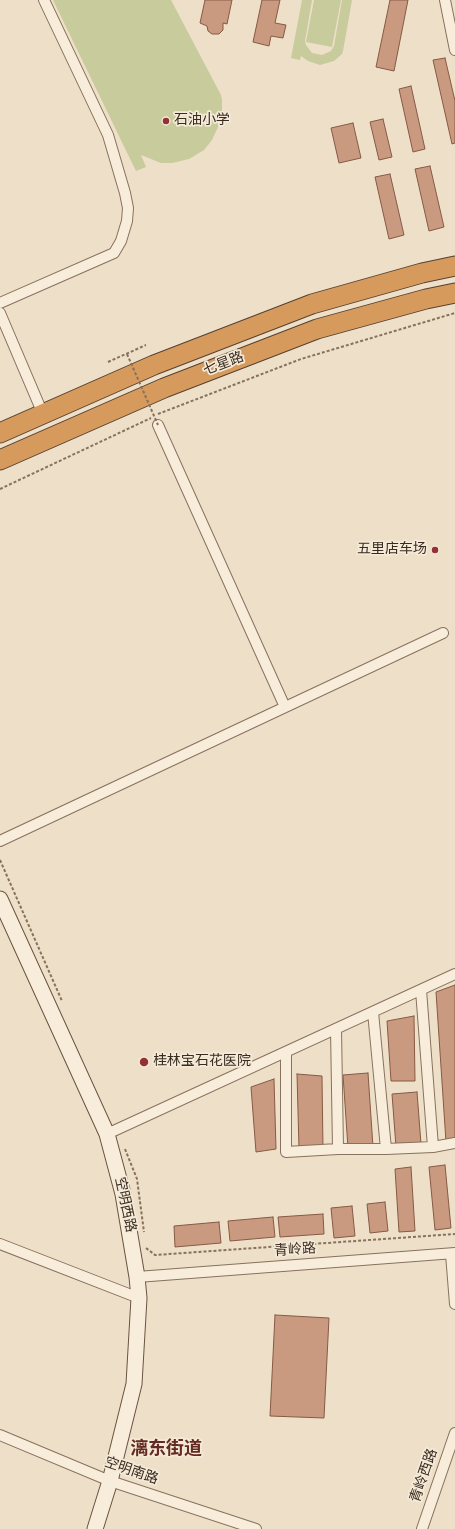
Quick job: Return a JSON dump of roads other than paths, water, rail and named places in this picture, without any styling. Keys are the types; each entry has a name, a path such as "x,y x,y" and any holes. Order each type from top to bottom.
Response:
{"highway":[{"name":"七星路","path":"0,432 154,365 312,304 422,273 455,266"},
{"name":"七星路","path":"0,460 164,388 317,329 426,299 455,293"}],"main road":[{"name":"空明西路","path":"0,899 112,1131 137,1277 139,1298 134,1384 110,1481 95,1529"}],"street":[{"path":"0,303 114,253 121,241 127,221 128,208 125,193 108,135 44,0"},
{"path":"444,0 455,50"},
{"path":"0,313 43,414"},
{"path":"156,421 285,707"},
{"path":"0,841 444,633"},
{"path":"112,1131 455,974"},
{"path":"421,990 433,1146"},
{"path":"372,1012 386,1149"},
{"path":"336,1028 338,1149"},
{"path":"286,1052 286,1152 338,1149 386,1149 455,1144"},
{"path":"0,1244 139,1298"},
{"path":"453,1254 455,1304"},
{"name":"青岭路","path":"137,1277 453,1254"},
{"name":"青岭西路","path":"422,1529 455,1433"},
{"name":"空明南路","path":"0,1435 110,1481 256,1529"}],"place":[{"name":"石油小学","path":"166,121"},
{"name":"五里店车场","path":"435,550"},
{"name":"桂林宝石花医院","path":"144,1062"}],"district":[{"name":"漓东街道","path":"166,1450"}]}
